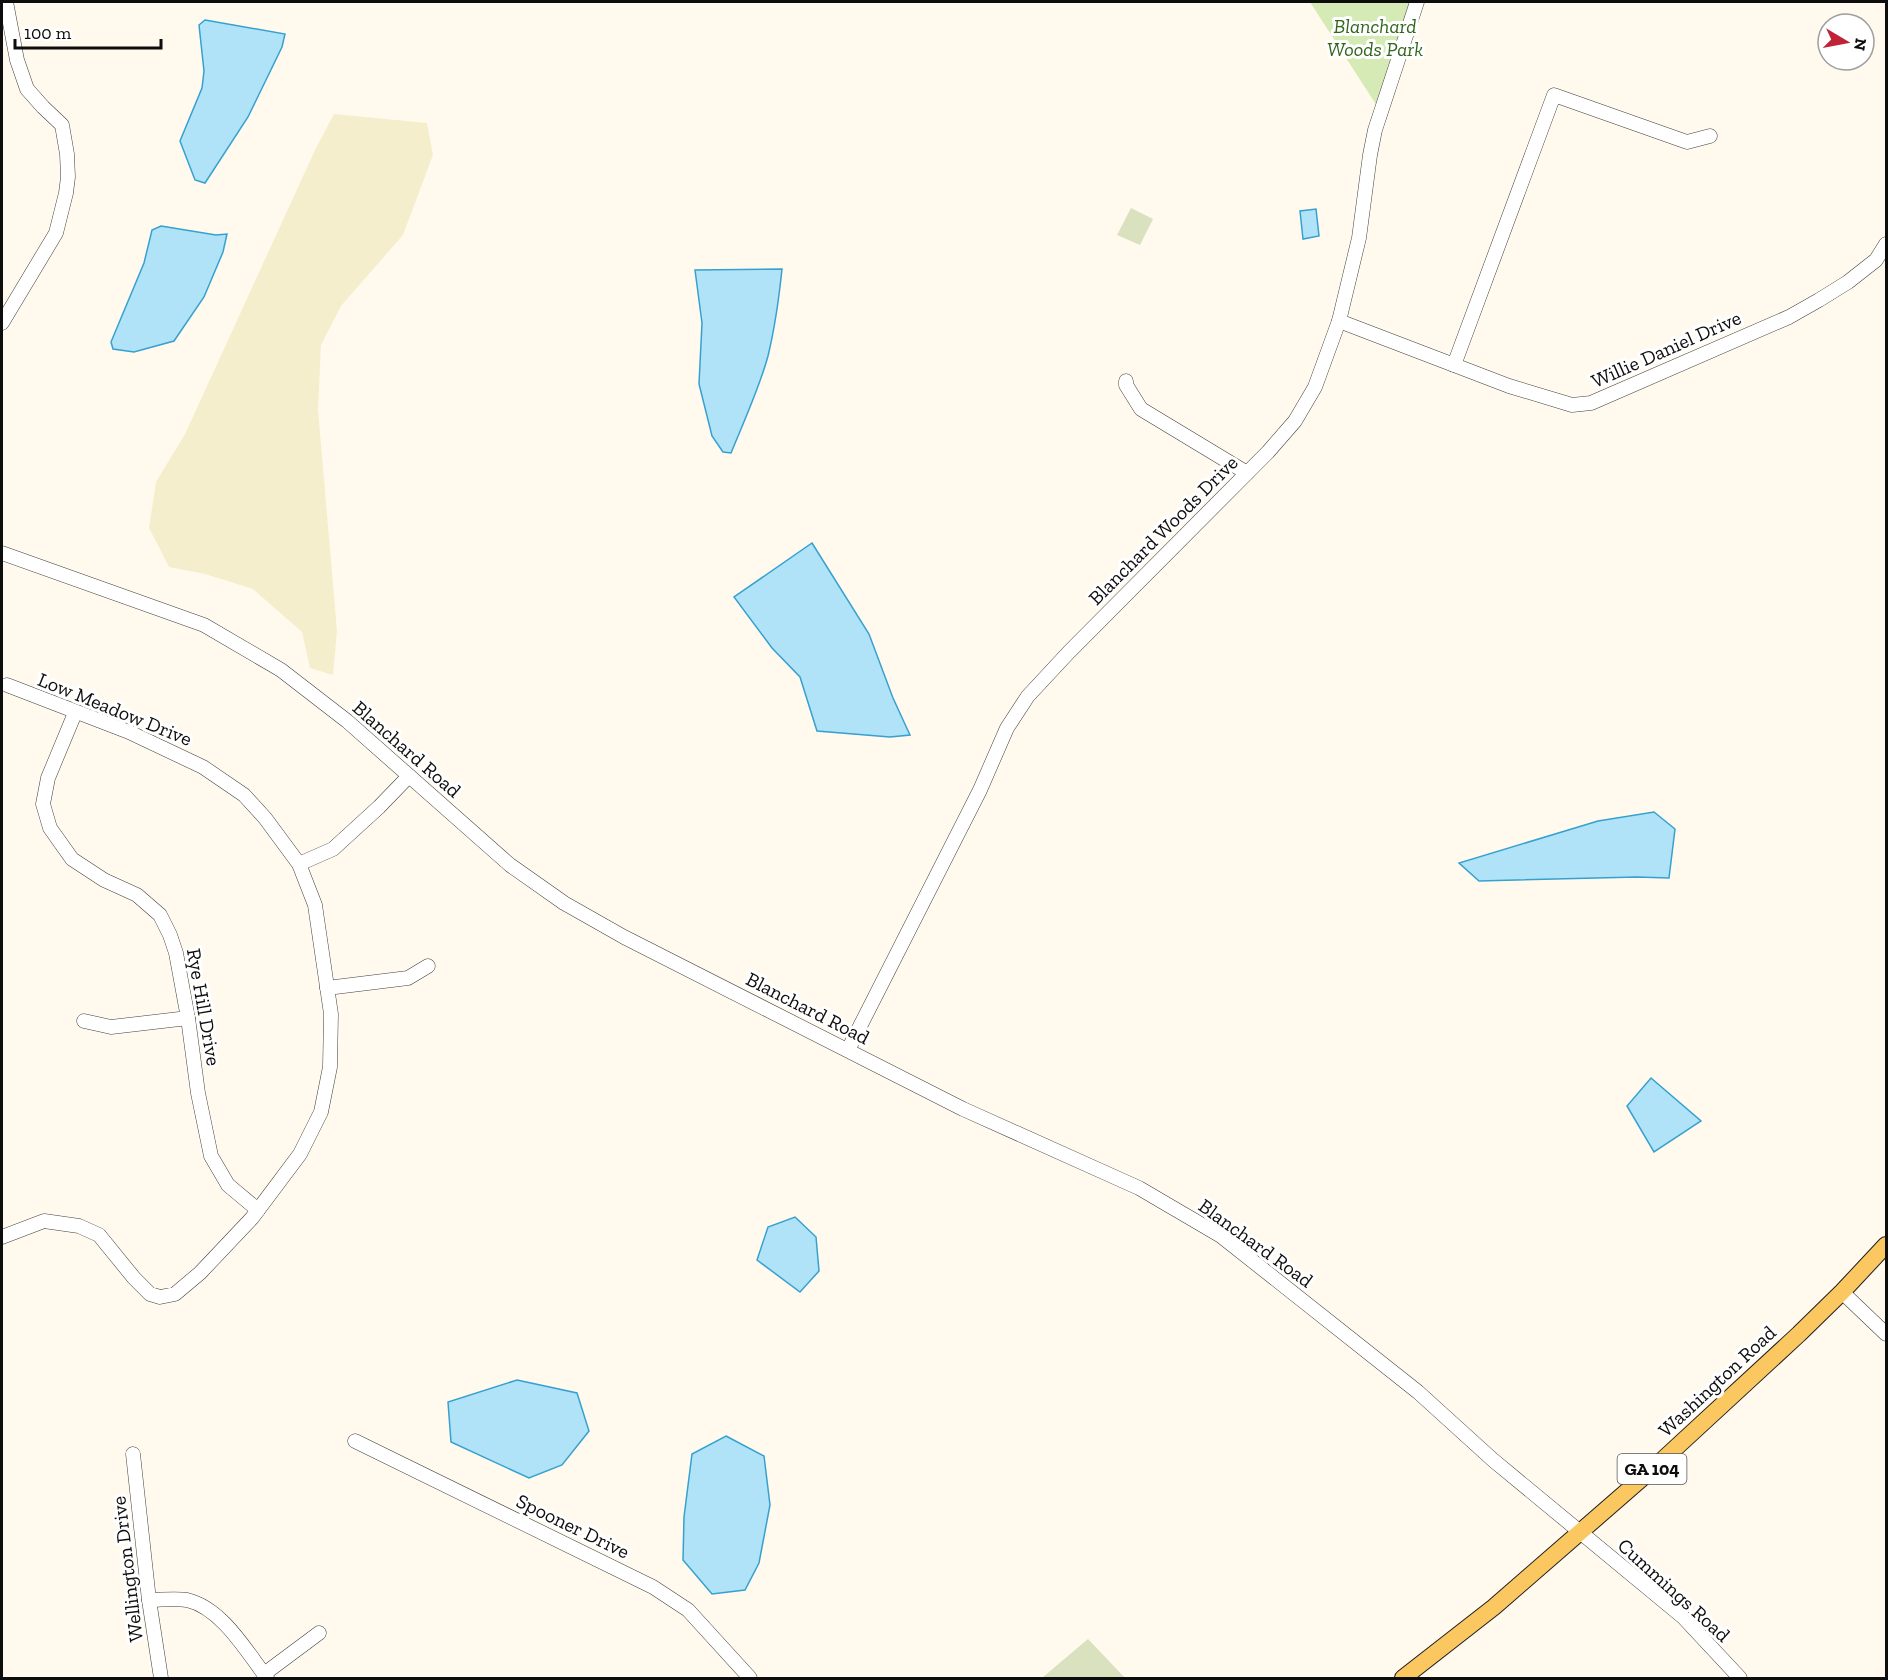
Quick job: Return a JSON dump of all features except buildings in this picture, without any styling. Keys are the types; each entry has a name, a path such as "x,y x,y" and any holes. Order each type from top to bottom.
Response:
{"main road":[{"name":"Washington Road","path":"1403,1678 1494,1607 1656,1466 1842,1292 1887,1245"}],"street":[{"path":"2,323 56,233 68,177 62,124 27,89 17,60 6,2"},
{"name":"Blanchard Woods Drive","path":"848,1050 980,790 1007,728 1028,696 1247,473 1295,421 1315,387 1339,321 1359,238 1375,130 1417,2"},
{"path":"1454,365 1554,95 1687,142 1710,136"},
{"name":"Willie Daniel Drive","path":"1339,321 1509,386 1572,405 1591,403 1799,311 1848,282 1875,260 1887,244"},
{"path":"1126,381 1126,385 1141,409 1247,473"},
{"name":"Blanchard Road","path":"2,553 204,625 281,670 347,721 510,865 564,903 624,937 982,1117 1139,1188 1221,1236 1418,1392 1493,1460 1580,1533"},
{"name":"Low Meadow Drive","path":"2,1237 44,1221 79,1226 99,1235 150,1294 160,1297 175,1294 226,1247 258,1210 300,1154 321,1112 330,1067 331,1014 315,905 299,864 265,818 244,795 203,767 129,732 7,686"},
{"name":"Rye Hill Drive","path":"75,712 48,778 43,804 50,828 72,859 104,880 137,895 160,915 171,935 188,1018 198,1093 211,1156 228,1185 258,1210"},
{"path":"299,864 333,849 409,776"},
{"path":"327,987 408,978 428,966"},
{"path":"84,1021 111,1027 188,1018"},
{"path":"1842,1292 1887,1334"},
{"name":"Spooner Drive","path":"355,1441 653,1587 688,1610 750,1678"},
{"name":"Wellington Drive","path":"133,1454 149,1600 161,1678"},
{"name":"Cummings Road","path":"1580,1533 1683,1617 1740,1678"},
{"path":"149,1600 186,1600 206,1608 221,1619 266,1676 319,1633"}],"shaded area":[{"path":"334,114 427,123 433,155 403,235 341,306 321,345 318,409 337,631 333,675 310,668 302,632 253,589 205,574 169,567 149,528 156,482 185,434 315,150"}],"green space":[{"name":"Blanchard Woods Park","path":"1310,2 1424,2 1386,120"},
{"path":"1131,208 1153,219 1140,245 1117,235"},
{"path":"1088,1639 1125,1678 1042,1678"}],"water":[{"path":"205,20 285,34 282,47 248,117 205,183 195,180 180,141 202,88 204,71 199,25"},
{"path":"1316,209 1319,236 1303,239 1300,211"},
{"path":"161,226 216,235 227,234 223,252 204,297 174,341 134,352 113,349 111,342 144,263 152,230"},
{"path":"782,269 768,356 731,453 723,452 712,436 699,384 702,323 695,270"},
{"path":"812,543 869,634 893,698 910,735 890,737 817,731 800,677 772,648 734,597"},
{"path":"1654,812 1675,829 1669,878 1479,881 1459,863 1598,821"},
{"path":"1651,1078 1701,1121 1654,1152 1627,1106"},
{"path":"795,1217 816,1237 819,1271 800,1292 757,1260 768,1227"},
{"path":"517,1380 577,1393 589,1431 562,1465 529,1478 451,1442 448,1402"},
{"path":"726,1436 764,1456 770,1505 759,1563 745,1590 712,1594 683,1560 684,1517 692,1454"}]}
